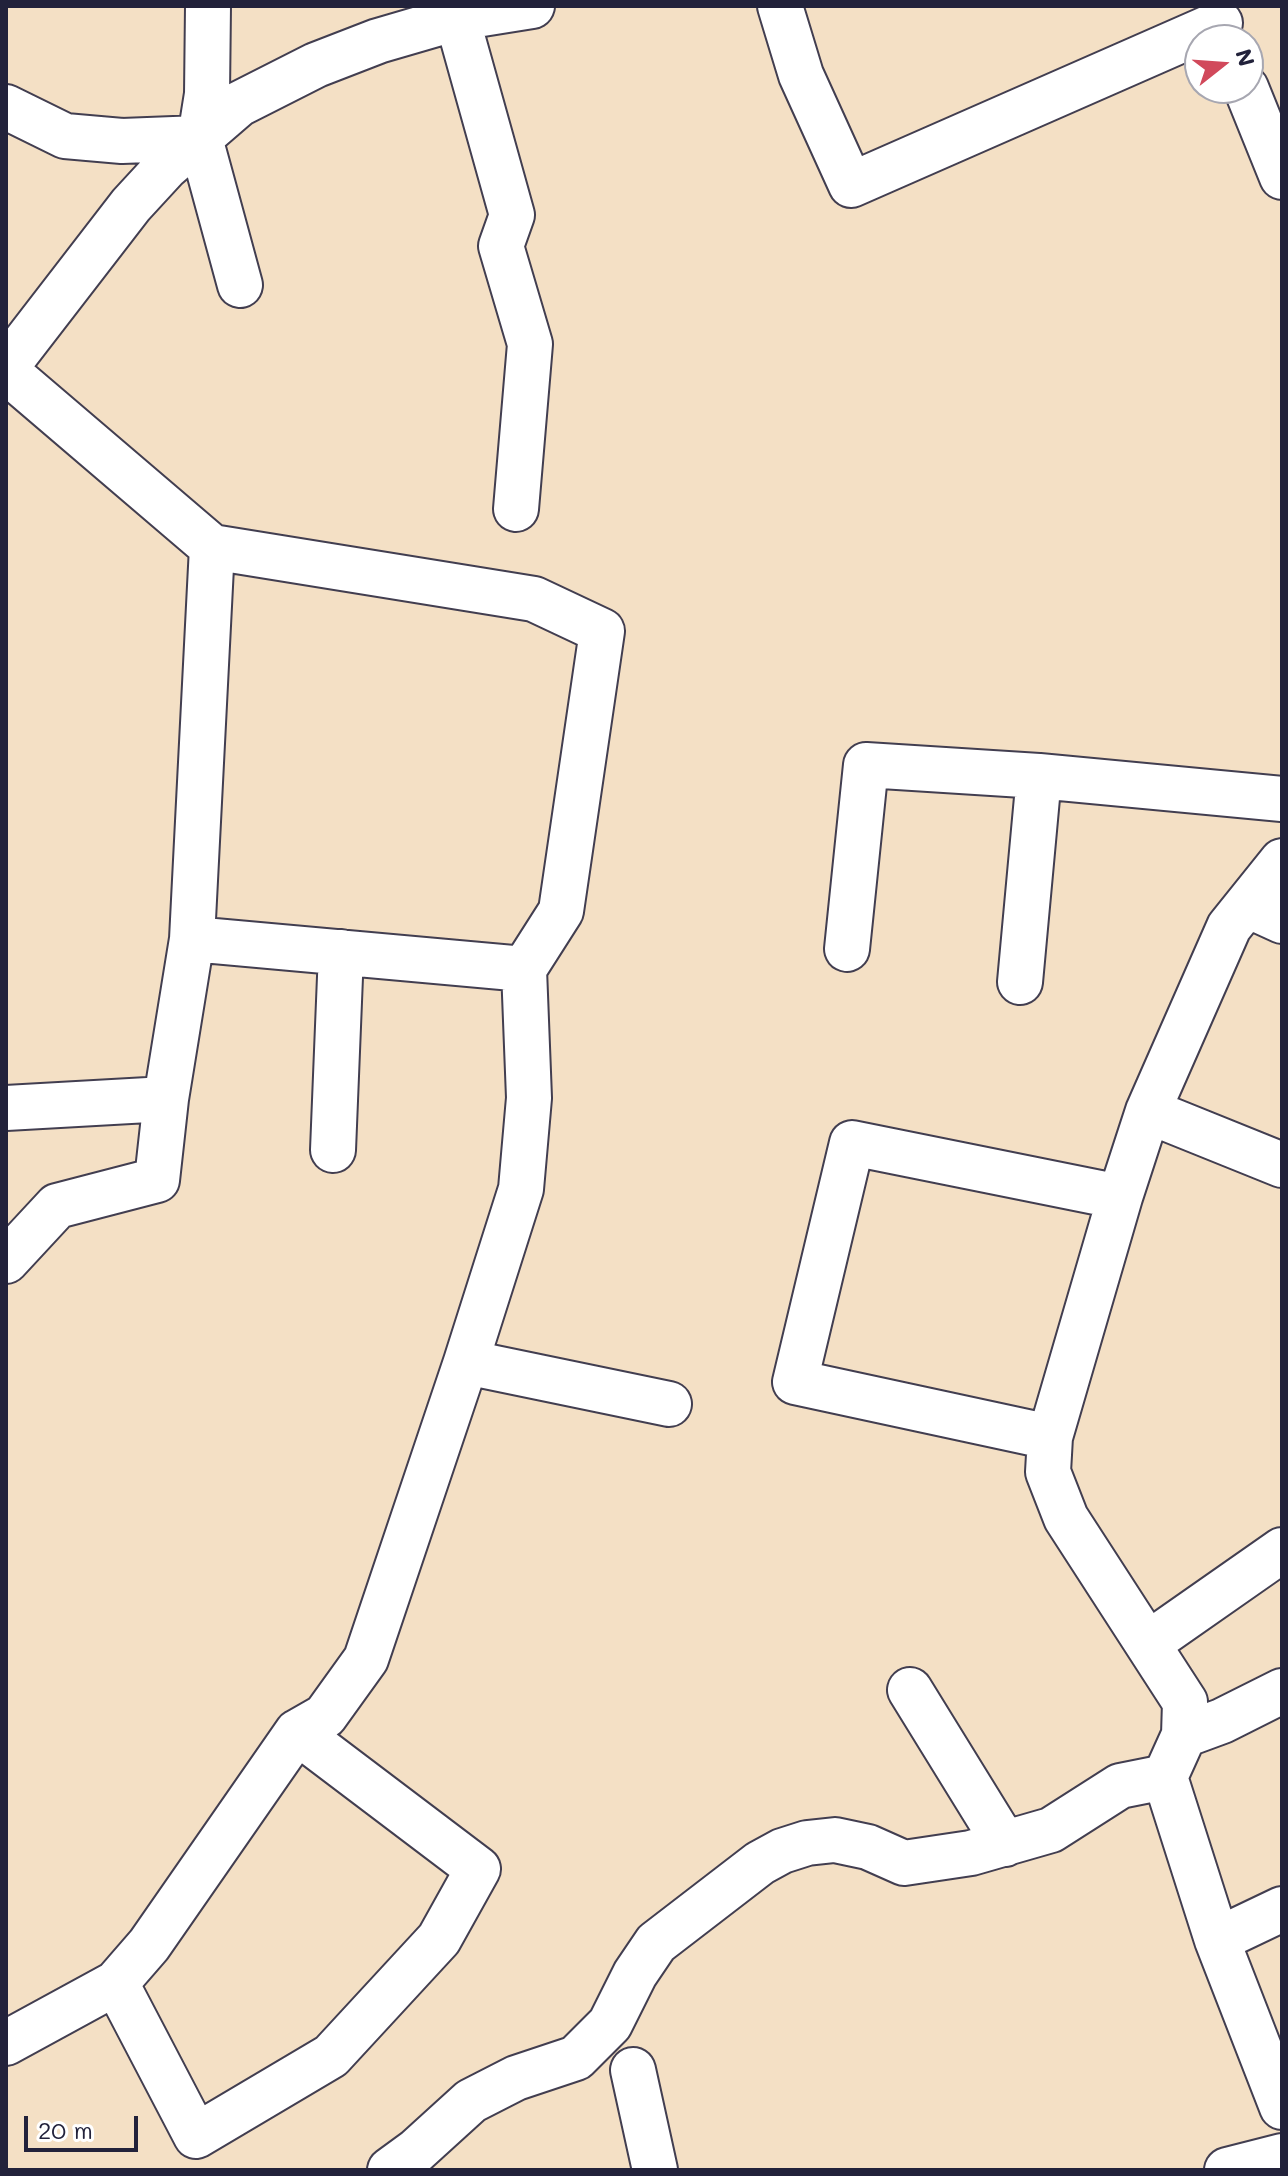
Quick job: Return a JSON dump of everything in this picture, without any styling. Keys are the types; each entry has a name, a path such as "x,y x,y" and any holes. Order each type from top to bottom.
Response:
{"street":[{"path":"208,6 207,94 200,138 240,285"},
{"path":"6,2043 116,1983 149,1945 297,1732 325,1716 366,1659 521,1189 529,1098 524,969 561,911 602,631 534,599 212,547 6,369 131,205 166,167 239,104 316,65 378,41 457,18 532,6"},
{"path":"780,6 801,75 851,185 1220,23"},
{"path":"457,18 512,215 501,246 530,344 516,509"},
{"path":"1253,104 1281,170"},
{"path":"6,107 65,136 122,141 200,138"},
{"path":"6,1261 57,1206 157,1180 166,1099 192,939 212,547"},
{"path":"847,949 866,765 1039,776 1282,799"},
{"path":"1020,982 1039,776"},
{"path":"1282,861 1264,913 1229,927 1148,1111 1050,1437 1048,1472 1066,1518 1185,1702 1184,1735 1165,1777 1217,1940 1282,2107"},
{"path":"192,939 524,969"},
{"path":"333,1150 341,952"},
{"path":"6,1108 166,1099"},
{"path":"1148,1111 1282,1165"},
{"path":"1050,1437 795,1382 852,1143 1120,1197"},
{"path":"466,1362 669,1404"},
{"path":"1149,1643 1282,1550"},
{"path":"910,1690 1005,1844"},
{"path":"1184,1735 1222,1721 1282,1691"},
{"path":"116,1983 196,2136 331,2056 439,1939 478,1869 297,1732"},
{"path":"390,2170 471,2101 516,2078 576,2058 610,2024 635,1974 656,1943 760,1863 782,1851 807,1843 835,1840 868,1847 904,1863 971,1853 1051,1830 1120,1786 1165,1777"},
{"path":"1217,1940 1282,1909"},
{"path":"633,2070 655,2170"},
{"path":"1227,2170 1282,2156"}]}
